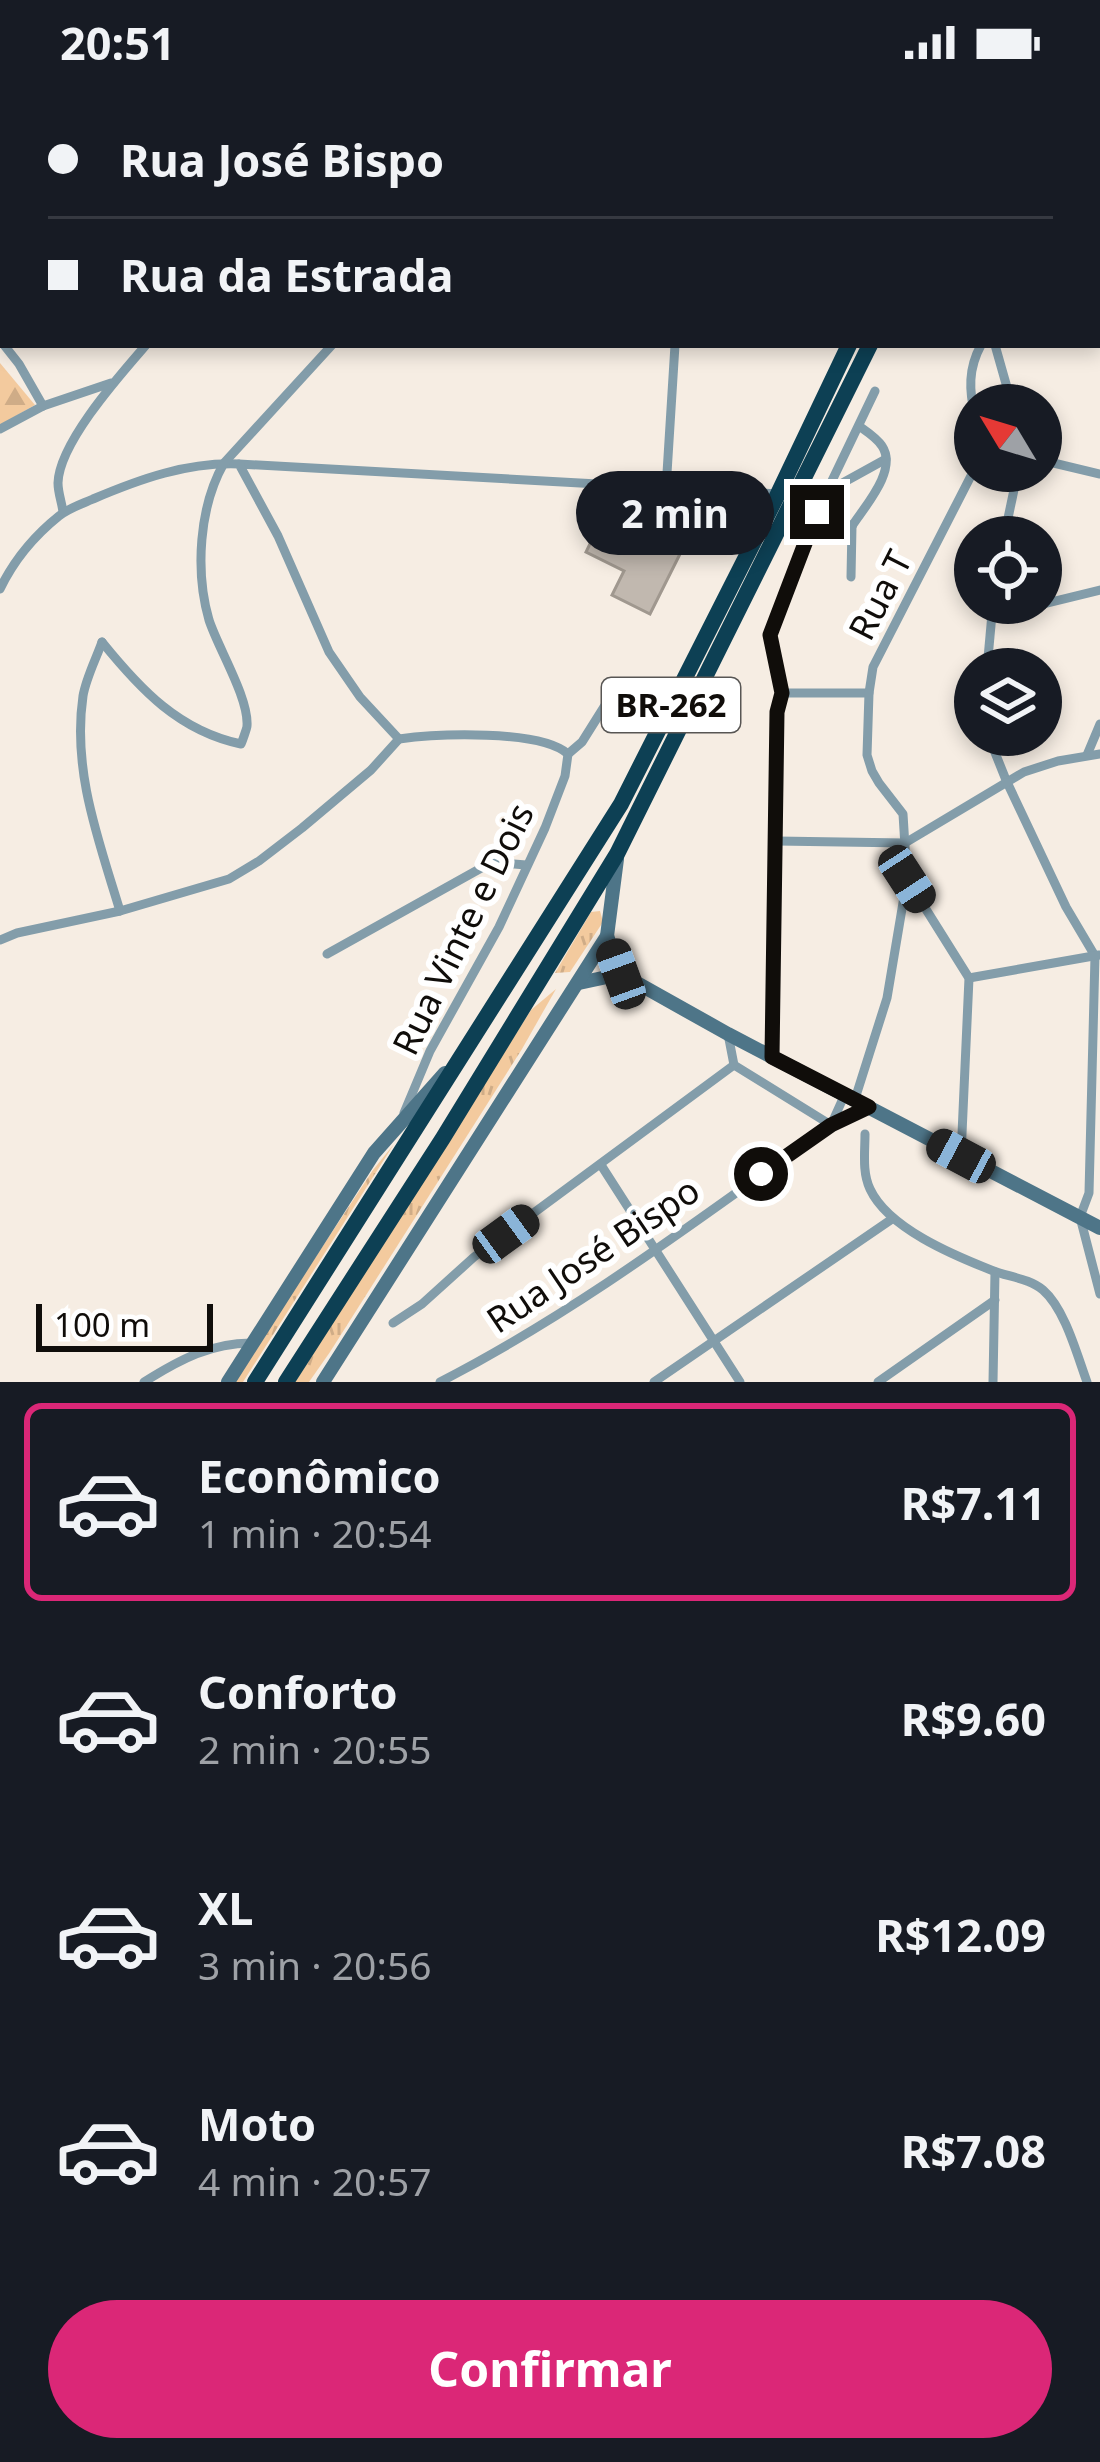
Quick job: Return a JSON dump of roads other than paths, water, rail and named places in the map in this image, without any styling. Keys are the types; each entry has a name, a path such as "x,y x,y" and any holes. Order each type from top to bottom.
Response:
{"highway":[{"name":"BR-262","path":"255,1382 610,823 848,348"},
{"name":"BR-262","path":"286,1382 617,854 869,348"}],"main road":[{"path":"323,1382 607,936 617,854"},
{"path":"607,936 621,974 1100,1228"},
{"path":"579,983 621,974"},
{"path":"228,1382 374,1153 466,1050"}],"street":[{"path":"6,348 43,406"},
{"path":"63,512 58,483 63,462 114,382 143,348"},
{"path":"120,911 87,801 80,744 84,692 102,642 154,701 192,728 241,744 247,727 245,708 209,620 202,580 211,485 224,464 329,348"},
{"path":"666,489 675,348"},
{"path":"971,384 979,348"},
{"path":"996,348 1006,384"},
{"path":"0,429 43,406 114,382"},
{"path":"772,1057 777,712 782,693 770,635 817,512 874,392"},
{"path":"851,577 852,526 884,476 886,459 882,446 860,426"},
{"path":"827,492 886,459"},
{"path":"0,589 27,546 63,512 163,472 224,464 778,494"},
{"path":"239,464 278,536 329,652 398,740"},
{"path":"1062,465 1100,474"},
{"name":"Rua T","path":"856,1100 887,998 907,879 903,814 879,783 867,755 873,668 963,492"},
{"path":"817,512 852,526"},
{"path":"1062,598 1100,590"},
{"path":"782,693 869,693"},
{"path":"0,940 229,879 302,828 371,770 398,740 455,735 530,740 557,744 568,754 582,742 609,699"},
{"path":"1087,755 1100,724"},
{"name":"Rua Vinte e Dois","path":"397,1124 545,828 566,776 568,754"},
{"path":"777,841 905,843 1006,780 1041,766 1100,754"},
{"path":"996,756 1066,907 1097,956 1095,1193 1080,1217 1100,1294"},
{"path":"328,954 493,862 526,865"},
{"path":"907,879 968,978 961,1156"},
{"path":"968,978 1097,956"},
{"path":"728,1034 734,1065 831,1125 856,1100"},
{"path":"393,1322 734,1065"},
{"name":"Rua José Bispo","path":"440,1382 559,1316 831,1125 856,1100"},
{"path":"865,1134 865,1173 871,1191 892,1219 949,1251 1042,1290 1057,1307 1087,1382"},
{"path":"601,1165 740,1382"},
{"path":"654,1382 892,1219"},
{"path":"993,1382 995,1272"},
{"path":"878,1382 995,1300"},
{"path":"144,1382 218,1345 254,1343"}]}
